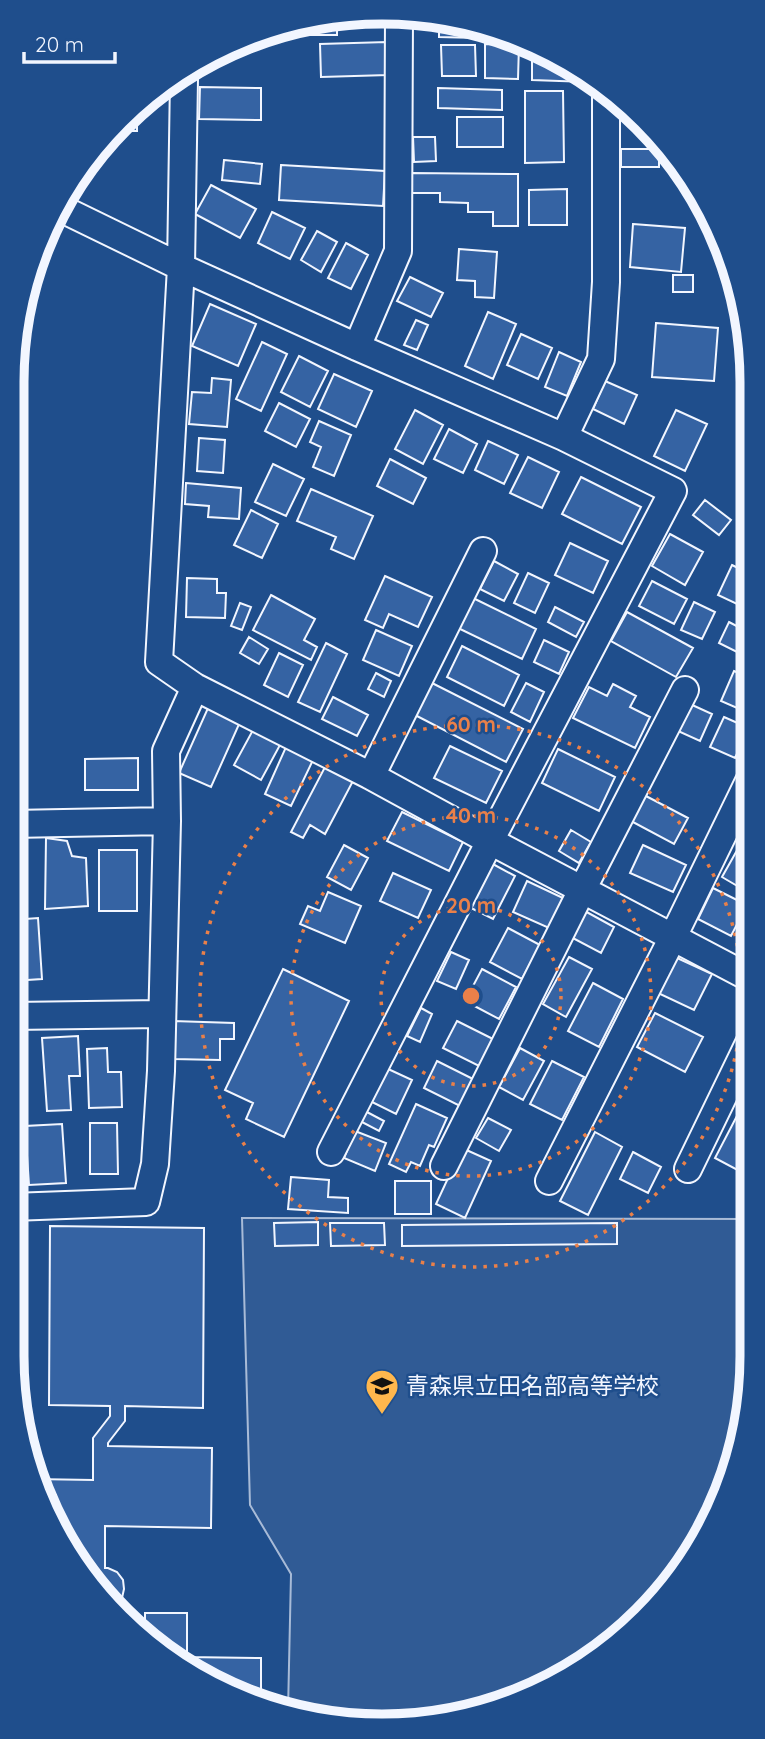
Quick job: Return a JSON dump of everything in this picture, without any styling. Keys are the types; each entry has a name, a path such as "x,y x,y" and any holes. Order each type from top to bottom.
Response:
{"street":[{"path":"357,347 398,251 399,25"},
{"path":"184,85 181,267 159,662 195,687 371,776 740,973"},
{"path":"564,436 601,359 606,282 606,103"},
{"path":"67,212 357,347 564,436 673,491 331,1152"},
{"path":"371,776 483,551"},
{"path":"24,1207 146,1202 155,1164 161,1071 166,751 195,687"},
{"path":"444,1167 685,690"},
{"path":"549,1181 740,800"},
{"path":"24,824 167,821"},
{"path":"24,1016 161,1014"},
{"path":"688,1170 740,1062"}],"shaded area":[{"name":"青森県立田名部高等学校","path":"242,1218 740,1219 740,1380 734,1426 722,1472 693,1536 652,1593 619,1626 562,1667 498,1696 452,1708 406,1714 359,1714 288,1702 291,1574 250,1505"}],"building":[{"path":"337,28 337,35 298,35"},
{"path":"439,29 477,38 439,37"},
{"path":"387,42 388,75 321,77 320,44"},
{"path":"485,44 502,44 519,52 518,79 485,78"},
{"path":"441,45 475,45 476,76 442,76"},
{"path":"532,57 576,82 532,80"},
{"path":"200,87 261,88 261,120 199,119"},
{"path":"438,88 502,90 502,110 438,108"},
{"path":"525,91 563,91 564,162 525,163"},
{"path":"457,117 503,117 503,147 457,147"},
{"path":"137,121 137,131 127,131"},
{"path":"413,137 435,137 436,161 414,162"},
{"path":"621,149 654,149 659,155 659,167 621,167"},
{"path":"224,160 262,164 260,184 222,180"},
{"path":"281,165 385,171 383,206 279,200"},
{"path":"412,173 518,174 518,226 493,226 493,212 468,212 468,203 440,202 440,193 412,193"},
{"path":"211,185 256,209 240,238 195,214"},
{"path":"567,189 567,225 529,225 529,190"},
{"path":"272,212 305,228 290,259 258,243"},
{"path":"633,224 685,228 681,272 630,267"},
{"path":"317,231 337,242 321,272 301,260"},
{"path":"346,243 368,255 351,289 328,278"},
{"path":"459,249 497,252 494,298 475,297 475,281 457,280"},
{"path":"673,275 693,275 693,292 673,292"},
{"path":"410,277 443,293 431,317 397,301"},
{"path":"210,304 256,324 238,366 192,346"},
{"path":"488,312 516,324 493,379 465,366"},
{"path":"416,320 428,325 417,350 404,345"},
{"path":"656,323 718,328 714,381 652,377"},
{"path":"521,334 552,348 538,379 507,365"},
{"path":"262,342 287,354 261,411 236,399"},
{"path":"559,352 581,362 567,396 545,387"},
{"path":"299,356 328,371 310,407 281,392"},
{"path":"334,374 372,391 356,427 318,409"},
{"path":"212,378 231,380 227,427 189,424 192,392 211,393"},
{"path":"605,381 637,395 624,424 593,409"},
{"path":"279,403 310,419 296,447 265,431"},
{"path":"415,410 443,425 423,464 395,449"},
{"path":"676,410 707,424 685,471 654,456"},
{"path":"319,421 351,435 334,476 313,467 321,447 310,442"},
{"path":"449,429 477,444 463,473 434,459"},
{"path":"199,438 225,440 223,473 197,471"},
{"path":"488,441 518,455 504,484 475,470"},
{"path":"528,457 559,472 542,508 510,493"},
{"path":"390,459 426,478 413,504 377,486"},
{"path":"273,464 304,479 286,516 255,502"},
{"path":"581,477 641,507 622,544 562,514"},
{"path":"186,483 241,488 239,519 208,517 209,506 185,504"},
{"path":"311,489 373,516 354,559 331,549 336,537 297,521"},
{"path":"705,500 731,520 719,535 693,515"},
{"path":"251,510 278,524 262,558 234,545"},
{"path":"670,534 703,552 685,585 652,566"},
{"path":"570,543 608,561 593,593 555,575"},
{"path":"494,561 518,574 504,601 480,589"},
{"path":"732,565 740,569 740,597 737,604 718,595"},
{"path":"528,573 549,583 535,613 514,603"},
{"path":"385,576 432,597 418,627 389,614 383,628 365,620"},
{"path":"187,578 217,579 217,593 226,593 225,618 186,617"},
{"path":"652,581 687,599 674,624 639,606"},
{"path":"271,595 315,619 304,640 317,647 311,660 253,630"},
{"path":"473,598 536,629 522,659 458,628"},
{"path":"694,602 715,612 702,639 681,630"},
{"path":"240,603 251,607 242,630 231,626"},
{"path":"555,607 584,622 576,637 548,622"},
{"path":"627,612 693,648 676,677 611,641"},
{"path":"729,622 740,628 740,654 719,643"},
{"path":"376,630 412,646 399,676 363,660"},
{"path":"249,637 268,649 259,664 240,653"},
{"path":"544,640 569,652 559,674 534,662"},
{"path":"326,643 347,654 320,712 298,702"},
{"path":"462,646 519,675 504,706 447,677"},
{"path":"279,653 303,665 288,697 264,685"},
{"path":"734,671 740,673 740,709 721,701"},
{"path":"376,673 391,681 384,697 368,689"},
{"path":"430,682 523,729 506,762 413,714"},
{"path":"526,683 544,692 530,722 511,712"},
{"path":"613,684 636,696 630,707 650,717 635,748 573,718 589,687 607,696"},
{"path":"333,697 368,715 357,736 322,719"},
{"path":"690,704 712,714 700,741 678,731"},
{"path":"208,708 240,722 211,787 179,773"},
{"path":"724,717 740,724 740,747 735,758 710,747"},
{"path":"253,730 280,745 261,780 234,765"},
{"path":"450,746 502,771 486,803 434,778"},
{"path":"286,747 313,760 291,806 265,794"},
{"path":"558,749 615,777 599,811 542,783"},
{"path":"138,758 138,790 85,790 85,759"},
{"path":"325,767 353,781 325,834 310,825 303,838 291,832"},
{"path":"644,795 688,818 674,844 631,821"},
{"path":"402,812 463,842 449,871 387,841"},
{"path":"571,830 591,842 579,863 559,851"},
{"path":"46,838 67,841 72,856 86,858 88,906 45,909"},
{"path":"344,845 368,858 351,890 327,877"},
{"path":"643,845 686,865 673,892 630,873"},
{"path":"740,845 740,888 722,877"},
{"path":"99,850 137,850 137,911 99,911"},
{"path":"491,863 515,876 493,919 469,907"},
{"path":"393,873 431,890 418,918 380,901"},
{"path":"527,881 563,898 549,928 513,912"},
{"path":"713,888 740,902 740,919 731,936 698,919"},
{"path":"328,892 361,906 345,943 300,924 308,906 320,911"},
{"path":"583,910 614,927 601,953 569,936"},
{"path":"38,918 42,979 24,980 24,919"},
{"path":"508,928 540,945 522,979 490,962"},
{"path":"451,952 469,960 456,989 437,981"},
{"path":"569,957 592,969 566,1017 543,1004"},
{"path":"675,957 712,974 694,1010 658,993"},
{"path":"283,969 349,1001 284,1137 246,1119 253,1103 225,1090"},
{"path":"482,969 516,987 499,1019 465,1001"},
{"path":"593,983 623,999 599,1047 568,1031"},
{"path":"421,1008 432,1014 420,1042 407,1036"},
{"path":"655,1013 703,1037 685,1072 637,1047"},
{"path":"173,1021 234,1023 234,1039 220,1039 220,1060 173,1059"},
{"path":"457,1021 493,1039 479,1066 443,1048"},
{"path":"78,1036 80,1076 69,1076 71,1110 47,1111 42,1038"},
{"path":"107,1048 108,1072 121,1072 122,1107 89,1108 87,1049"},
{"path":"520,1048 544,1061 523,1100 499,1087"},
{"path":"437,1061 475,1080 462,1107 424,1088"},
{"path":"552,1061 584,1077 562,1120 530,1104"},
{"path":"386,1068 412,1080 396,1114 370,1101"},
{"path":"416,1104 447,1118 434,1147 429,1145 420,1166 411,1162 406,1172 389,1164"},
{"path":"740,1110 740,1171 715,1158"},
{"path":"365,1111 384,1121 379,1131 360,1121"},
{"path":"488,1118 511,1130 499,1151 476,1138"},
{"path":"90,1123 117,1123 118,1174 90,1174"},
{"path":"62,1124 66,1183 29,1185 25,1126"},
{"path":"355,1131 386,1143 375,1171 344,1158"},
{"path":"595,1132 622,1147 588,1215 560,1201"},
{"path":"462,1148 491,1161 465,1218 436,1204"},
{"path":"633,1152 661,1167 648,1193 620,1179"},
{"path":"291,1177 329,1180 328,1197 348,1198 348,1213 288,1209"},
{"path":"395,1181 431,1181 431,1214 395,1214"},
{"path":"318,1222 318,1245 275,1246 274,1223"},
{"path":"330,1223 384,1223 385,1245 331,1246"},
{"path":"617,1223 617,1244 402,1246 402,1225"},
{"path":"50,1226 204,1228 203,1408 125,1406 125,1421 108,1446 212,1448 211,1528 105,1526 105,1568 117,1572 123,1580 124,1589 120,1601 98,1574 72,1535 56,1503 56,1495 52,1495 46,1479 93,1480 93,1438 110,1416 110,1406 49,1405"},
{"path":"145,1613 187,1613 187,1656 165,1641 145,1625"},
{"path":"188,1657 261,1658 261,1694 224,1678"}],"place":[{"name":"青森県立田名部高等学校","path":"382,1416"}]}
